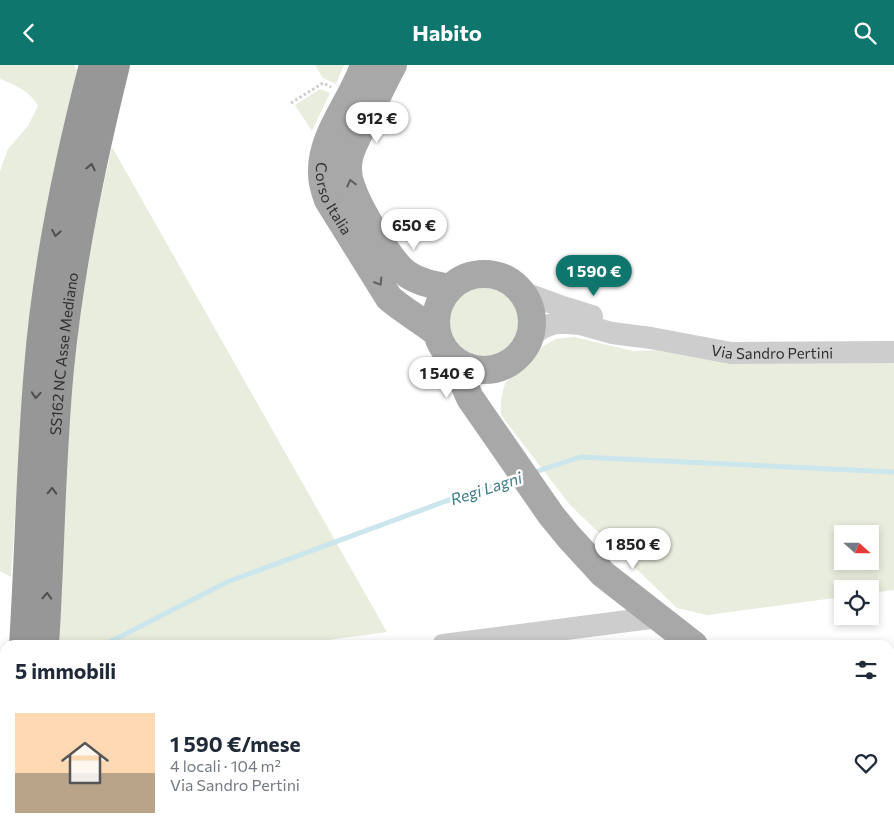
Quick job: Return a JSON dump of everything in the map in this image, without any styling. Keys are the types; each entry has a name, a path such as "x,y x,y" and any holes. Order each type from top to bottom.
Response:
{"highway":[{"name":"SS162 NC Asse Mediano","path":"45,640 39,546 38,368 45,304 64,185 93,65"},
{"name":"SS162 NC Asse Mediano","path":"24,640 55,433 69,293 96,145 116,65"}],"main road":[{"name":"Corso Italia","path":"364,65 326,147 322,174 328,200 389,298 402,309 418,317 437,333 443,347 453,359 470,398 551,515 603,574 688,640"},
{"name":"Corso Italia","path":"393,65 349,157 348,170 351,186 358,203 396,263 407,274 421,281 450,288"},
{"path":"437,333 436,317 441,301 450,288 463,278 479,274 495,275 510,281 522,292 530,306 533,321 530,337 523,351 512,362 497,369 482,370 466,367 453,359"},
{"path":"488,425 485,391 497,369"}],"street":[{"name":"Via Sandro Pertini","path":"522,292 563,307 614,322 651,338"},
{"name":"Via Sandro Pertini","path":"530,337 542,328 555,323 568,323 580,324 612,333 651,338 731,353 894,352"},
{"path":"481,640 658,617"}],"path":[{"path":"291,103 323,83 336,90"}],"shaded area":[{"path":"0,65 74,65 78,72 24,376 11,577 0,571 0,171 8,149 28,126 38,106 27,92 0,79"},
{"path":"315,65 344,65 336,84 323,78"},
{"path":"320,89 330,93 312,131 295,105"},
{"path":"112,147 387,632 328,640 59,640 66,474 72,389 82,304 99,206"},
{"path":"477,288 491,288 504,293 514,303 519,316 519,330 514,343 504,353 491,358 477,358 464,353 454,343 449,330 449,316 454,303 464,293"},
{"path":"574,337 633,351 894,355 894,590 879,592 879,580 834,580 834,598 707,615 677,608 570,505 501,415 501,399 505,383 523,368 543,346 556,339"}],"waterway":[{"name":"Regi Lagni","path":"532,473 580,457 894,472"},
{"name":"Regi Lagni","path":"114,640 227,582 446,501 515,479"}]}
